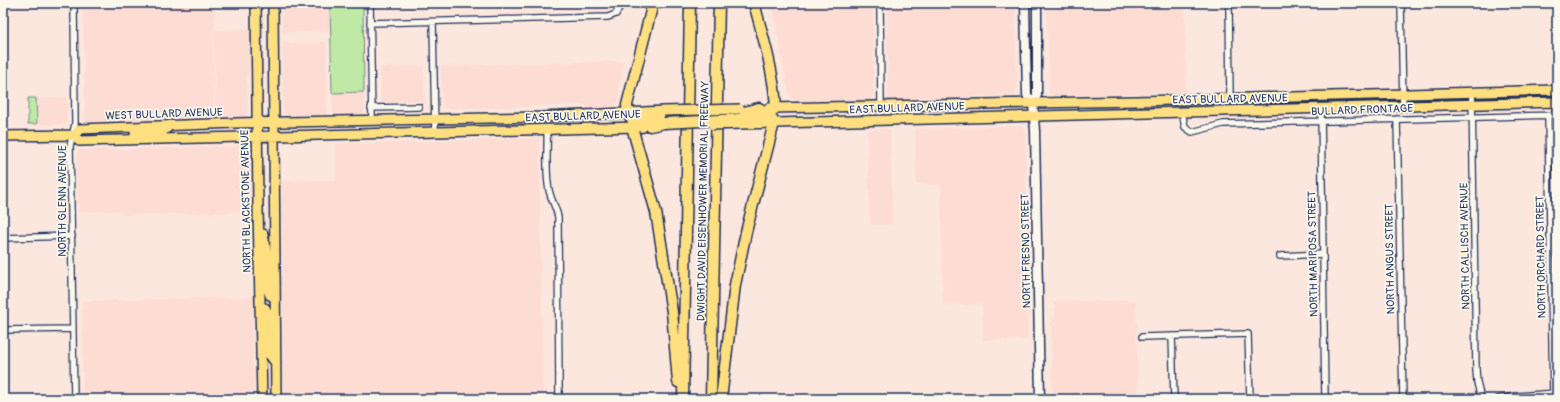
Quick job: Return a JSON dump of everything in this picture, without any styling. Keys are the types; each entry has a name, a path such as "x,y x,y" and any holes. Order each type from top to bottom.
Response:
{"highway":[{"path":"639,125 627,113 627,105 653,3"},
{"name":"DWIGHT DAVID EISENHOWER MEMORIAL FREEWAY","path":"683,399 690,3"},
{"name":"DWIGHT DAVID EISENHOWER MEMORIAL FREEWAY","path":"711,399 719,3"},
{"path":"721,399 735,285 746,232 774,123 772,111 776,97 770,65 754,3"},
{"path":"740,116 759,108 772,111"},
{"path":"680,399 672,312 659,225 639,125 641,118 664,119 740,116 756,118 772,111"},
{"path":"639,125 664,119"}],"main road":[{"name":"NORTH BLACKSTONE AVENUE","path":"256,3 262,399"},
{"path":"273,3 276,399"},
{"name":"NORTH FRESNO STREET","path":"1025,3 1028,95 1033,103 1034,117 1040,399"},
{"name":"NORTH FRESNO STREET","path":"1033,103 1037,95 1037,3"},
{"name":"EAST BULLARD AVENUE","path":"772,111 1016,102 1033,103 1230,99 1557,90"},
{"path":"1182,112 1189,106 1225,105 1230,99"},
{"name":"EAST BULLARD AVENUE","path":"740,116 774,123 1557,102"},
{"name":"EAST BULLARD AVENUE","path":"257,122 434,119 627,113 664,119"},
{"name":"WEST BULLARD AVENUE","path":"3,136 74,135 80,129 257,122"},
{"path":"107,140 123,134 161,132 167,129 170,125"},
{"name":"EAST BULLARD AVENUE","path":"257,137 548,130 639,125"},
{"name":"WEST BULLARD AVENUE","path":"74,135 79,141 257,137"},
{"path":"258,207 266,251 268,289 270,295 275,298"},
{"path":"261,307 265,308 268,314 269,354 276,363"}],"street":[{"name":"NORTH GLENN AVENUE","path":"74,3 75,124 74,135 70,146 74,399"},
{"path":"370,3 372,120"},
{"path":"370,23 608,17 616,14 621,3"},
{"path":"880,3 881,106"},
{"path":"1229,3 1230,99"},
{"path":"1401,3 1402,107"},
{"path":"433,22 435,132"},
{"name":"NORTH CALLISCH AVENUE","path":"1472,93 1476,370 1481,399"},
{"path":"372,108 418,107"},
{"name":"NORTH MARIPOSA STREET","path":"1321,109 1325,399"},
{"name":"BULLARD FRONTAGE","path":"1182,112 1185,127 1192,132 1223,124 1557,114"},
{"name":"NORTH ORCHARD STREET","path":"1548,115 1554,395"},
{"name":"NORTH ANGUS STREET","path":"1397,119 1402,399"},
{"path":"548,130 548,184 558,217 560,399"},
{"path":"3,238 72,236"},
{"path":"1280,256 1323,254"},
{"path":"3,330 72,329"},
{"path":"1142,337 1248,334 1250,399"},
{"path":"1172,336 1174,399"},
{"path":"1498,399 1516,396 1554,395"}],"shaded area":[{"path":"83,3 215,3 215,30 250,29 251,59 247,77 248,114 244,118 216,117 213,30 214,118 88,123 85,120"},
{"path":"282,3 363,3 330,4 330,31 282,33"},
{"path":"772,3 873,3 873,95 869,100 793,100 789,94"},
{"path":"887,3 1015,3 1017,91 1015,95 888,101"},
{"path":"1185,5 1186,92 1054,96 1049,93 1047,9"},
{"path":"326,42 327,115 286,115 283,110 282,43"},
{"path":"624,61 619,88 619,101 614,107 596,108 582,105 448,109 442,105 441,66"},
{"path":"424,66 425,101 381,102 381,67"},
{"path":"364,92 364,114 333,115 332,93"},
{"path":"67,97 67,124 37,124 36,98"},
{"path":"1022,126 1025,130 1028,340 983,340 982,304 943,305 941,184 916,184 915,129"},
{"path":"890,129 893,224 870,224 867,130"},
{"path":"539,138 543,399 283,399 282,181 336,180 336,144"},
{"path":"247,146 252,150 252,212 122,215 122,211 78,212 77,153 81,150"},
{"path":"253,297 252,361 254,369 254,399 83,399 82,301"},
{"path":"1136,300 1138,399 1052,399 1051,322 1055,318 1055,306 1051,302"}],"green space":[{"path":"363,3 364,92 332,93 330,4"},
{"path":"28,98 36,98 37,124 28,124"}]}
